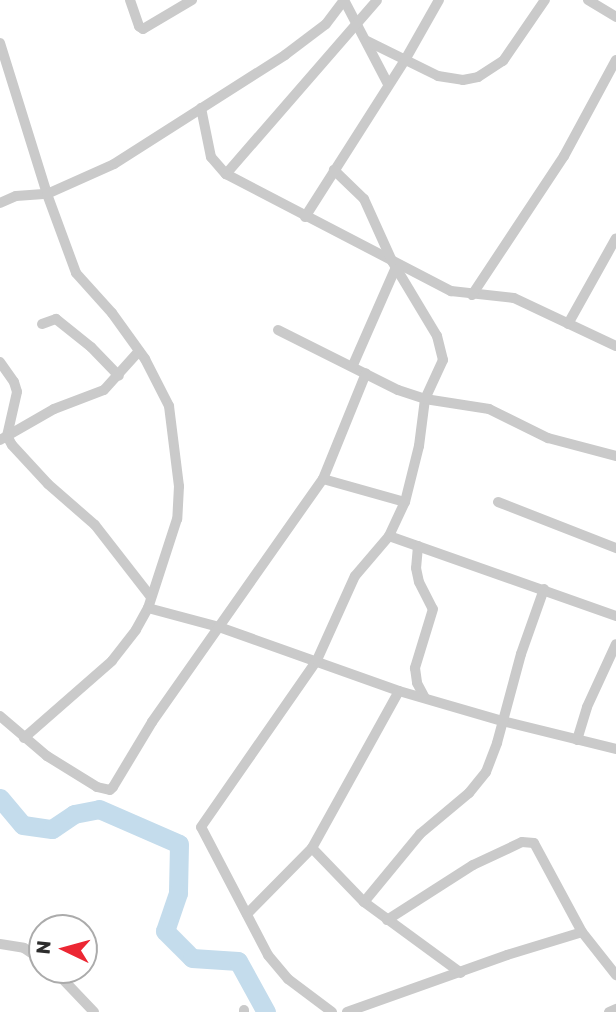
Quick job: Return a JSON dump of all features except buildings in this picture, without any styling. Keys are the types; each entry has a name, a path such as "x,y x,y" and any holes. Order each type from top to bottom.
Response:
{"street":[{"path":"130,0 139,26 143,29 192,0"},
{"path":"0,203 16,196 47,194 114,164 285,55 326,24 344,0 388,84"},
{"path":"226,174 333,52 356,20 377,0"},
{"path":"305,217 405,60 439,0"},
{"path":"367,41 438,76 463,80 478,77 503,61 545,0"},
{"path":"588,0 616,17"},
{"path":"0,43 47,194 76,273 139,351 169,406 178,475 177,519 149,603 127,645 24,737"},
{"path":"472,295 564,156 616,60"},
{"path":"201,108 211,157 226,174 394,264 451,291 514,298 616,346"},
{"path":"182,121 203,127"},
{"path":"332,1012 288,979 268,956 201,827 317,660 355,576 389,536 405,502 419,446 425,399 441,368 443,351 394,264 364,199 334,170"},
{"path":"568,324 616,238"},
{"path":"353,365 394,264"},
{"path":"42,324 56,319 91,347 119,376"},
{"path":"278,330 353,365 398,390 425,399 489,409 548,438 616,456"},
{"path":"4,438 54,409 104,390 139,351"},
{"path":"0,362 17,392 4,438"},
{"path":"0,716 24,737 97,787 110,790 152,722 323,480 366,373"},
{"path":"4,438 94,525 149,603 399,691 502,721 616,749"},
{"path":"323,480 405,502"},
{"path":"498,502 616,548"},
{"path":"389,536 616,616"},
{"path":"418,546 416,568 419,582 433,609 415,668 417,683 425,698"},
{"path":"364,902 420,834 469,793 486,772 544,589"},
{"path":"577,740 587,708 616,643"},
{"path":"247,914 312,848 399,691"},
{"path":"387,920 473,865 522,842 534,843 582,932 616,975"},
{"path":"312,848 364,902 461,973"},
{"path":"346,1012 582,932"},
{"path":"0,944 28,951"},
{"path":"67,984 94,1012"},
{"path":"609,1012 616,1009"}],"waterway":[{"path":"0,798 23,825 52,829 74,814 99,809 179,844 178,893 165,931 192,958 238,961 266,1012"}]}
